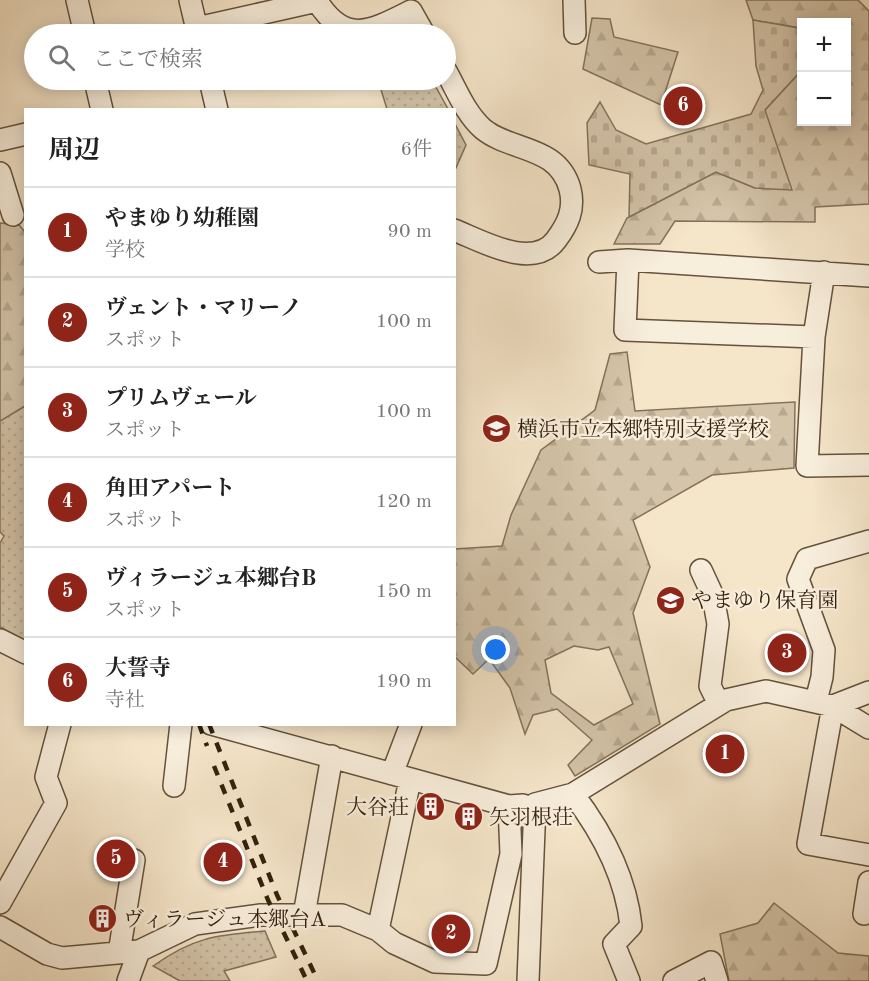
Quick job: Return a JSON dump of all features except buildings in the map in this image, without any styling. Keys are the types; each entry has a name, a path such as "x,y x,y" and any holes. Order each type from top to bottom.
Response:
{"street":[{"path":"77,0 83,24"},
{"path":"190,0 196,24"},
{"path":"225,24 317,0 329,20 337,24"},
{"path":"574,0 575,33"},
{"path":"385,24 411,11 418,24"},
{"path":"456,89 472,117 485,130 540,154 555,164 567,178 572,199 569,219 556,239 551,246 534,254 513,253 456,231"},
{"path":"97,90 102,108"},
{"path":"212,90 217,108"},
{"path":"0,140 24,134"},
{"path":"0,173 13,215"},
{"path":"599,262 628,260 869,276"},
{"path":"628,260 625,330 814,337"},
{"path":"824,272 814,337 807,466 869,465"},
{"path":"869,541 807,559 798,579 824,650 822,677 824,704 808,844 869,855"},
{"path":"700,570 713,596 718,624 710,686 719,704"},
{"path":"1,642 24,651"},
{"path":"223,726 241,729 509,807 535,804 573,794 726,700 765,691 824,704 869,728"},
{"path":"824,704 869,692"},
{"path":"0,903 56,803 46,777 59,726"},
{"path":"174,786 181,726"},
{"path":"378,930 411,726"},
{"path":"303,915 332,756"},
{"path":"573,794 595,823 628,898 631,926 614,944 628,981"},
{"path":"528,981 535,804"},
{"path":"0,928 47,954 62,958 129,952 195,924 261,915 342,915 378,930 394,943 435,962 486,964 511,854 509,807"},
{"path":"128,981 134,860"},
{"path":"674,981 711,962 717,981"}],"green space":[{"path":"746,0 858,0 869,11 869,204 815,207 815,222 675,221 660,244 614,244 627,218 716,172 755,188 765,110 797,75 797,126 851,126 851,18 797,18 797,28 753,20"},
{"path":"592,18 610,19 614,37 678,52 661,105 583,69"},
{"path":"753,20 797,28 797,75 765,110 792,190 755,188 716,172 629,217 630,174 589,165 587,123 600,102 616,130 646,144 751,114 763,90 756,66"},
{"path":"381,90 438,90 447,108 387,108"},
{"path":"456,126 466,145 456,168"},
{"path":"0,223 19,225 24,231 24,407 0,421"},
{"path":"627,352 635,411 795,402 794,468 712,475 633,520 650,567 633,613 660,724 575,776 568,765 592,740 557,709 533,715 525,734 510,688 489,659 473,674 456,658 456,549 502,546 511,515 541,450 595,410 610,354","holes":["574,646 598,650 609,647 633,704 594,725 551,693 545,660"]},
{"path":"24,407 24,639 0,627 0,543 4,536 0,532 0,421"},
{"path":"774,903 838,953 869,956 869,981 729,981 720,934 758,923"},
{"path":"265,931 276,957 224,971 230,981 180,981 153,966 181,949 206,939"}],"railway":[{"path":"200,726 207,746"},
{"path":"210,726 277,895 318,981"},
{"path":"214,766 268,900 307,981"}],"place":[{"name":"大誓寺","path":"683,106"},
{"name":"横浜市立本郷特別支援学校","path":"496,429"},
{"name":"やまゆり保育園","path":"670,600"},
{"name":"プリムヴェール","path":"787,653"},
{"name":"やまゆり幼稚園","path":"725,754"},
{"name":"大谷荘","path":"430,807"},
{"name":"矢羽根荘","path":"468,817"},
{"name":"ヴィラージュ本郷台B","path":"116,859"},
{"name":"角田アパート","path":"223,862"},
{"name":"ヴィラージュ本郷台A","path":"102,919"},
{"name":"ヴェント・マリーノ","path":"451,934"}]}
